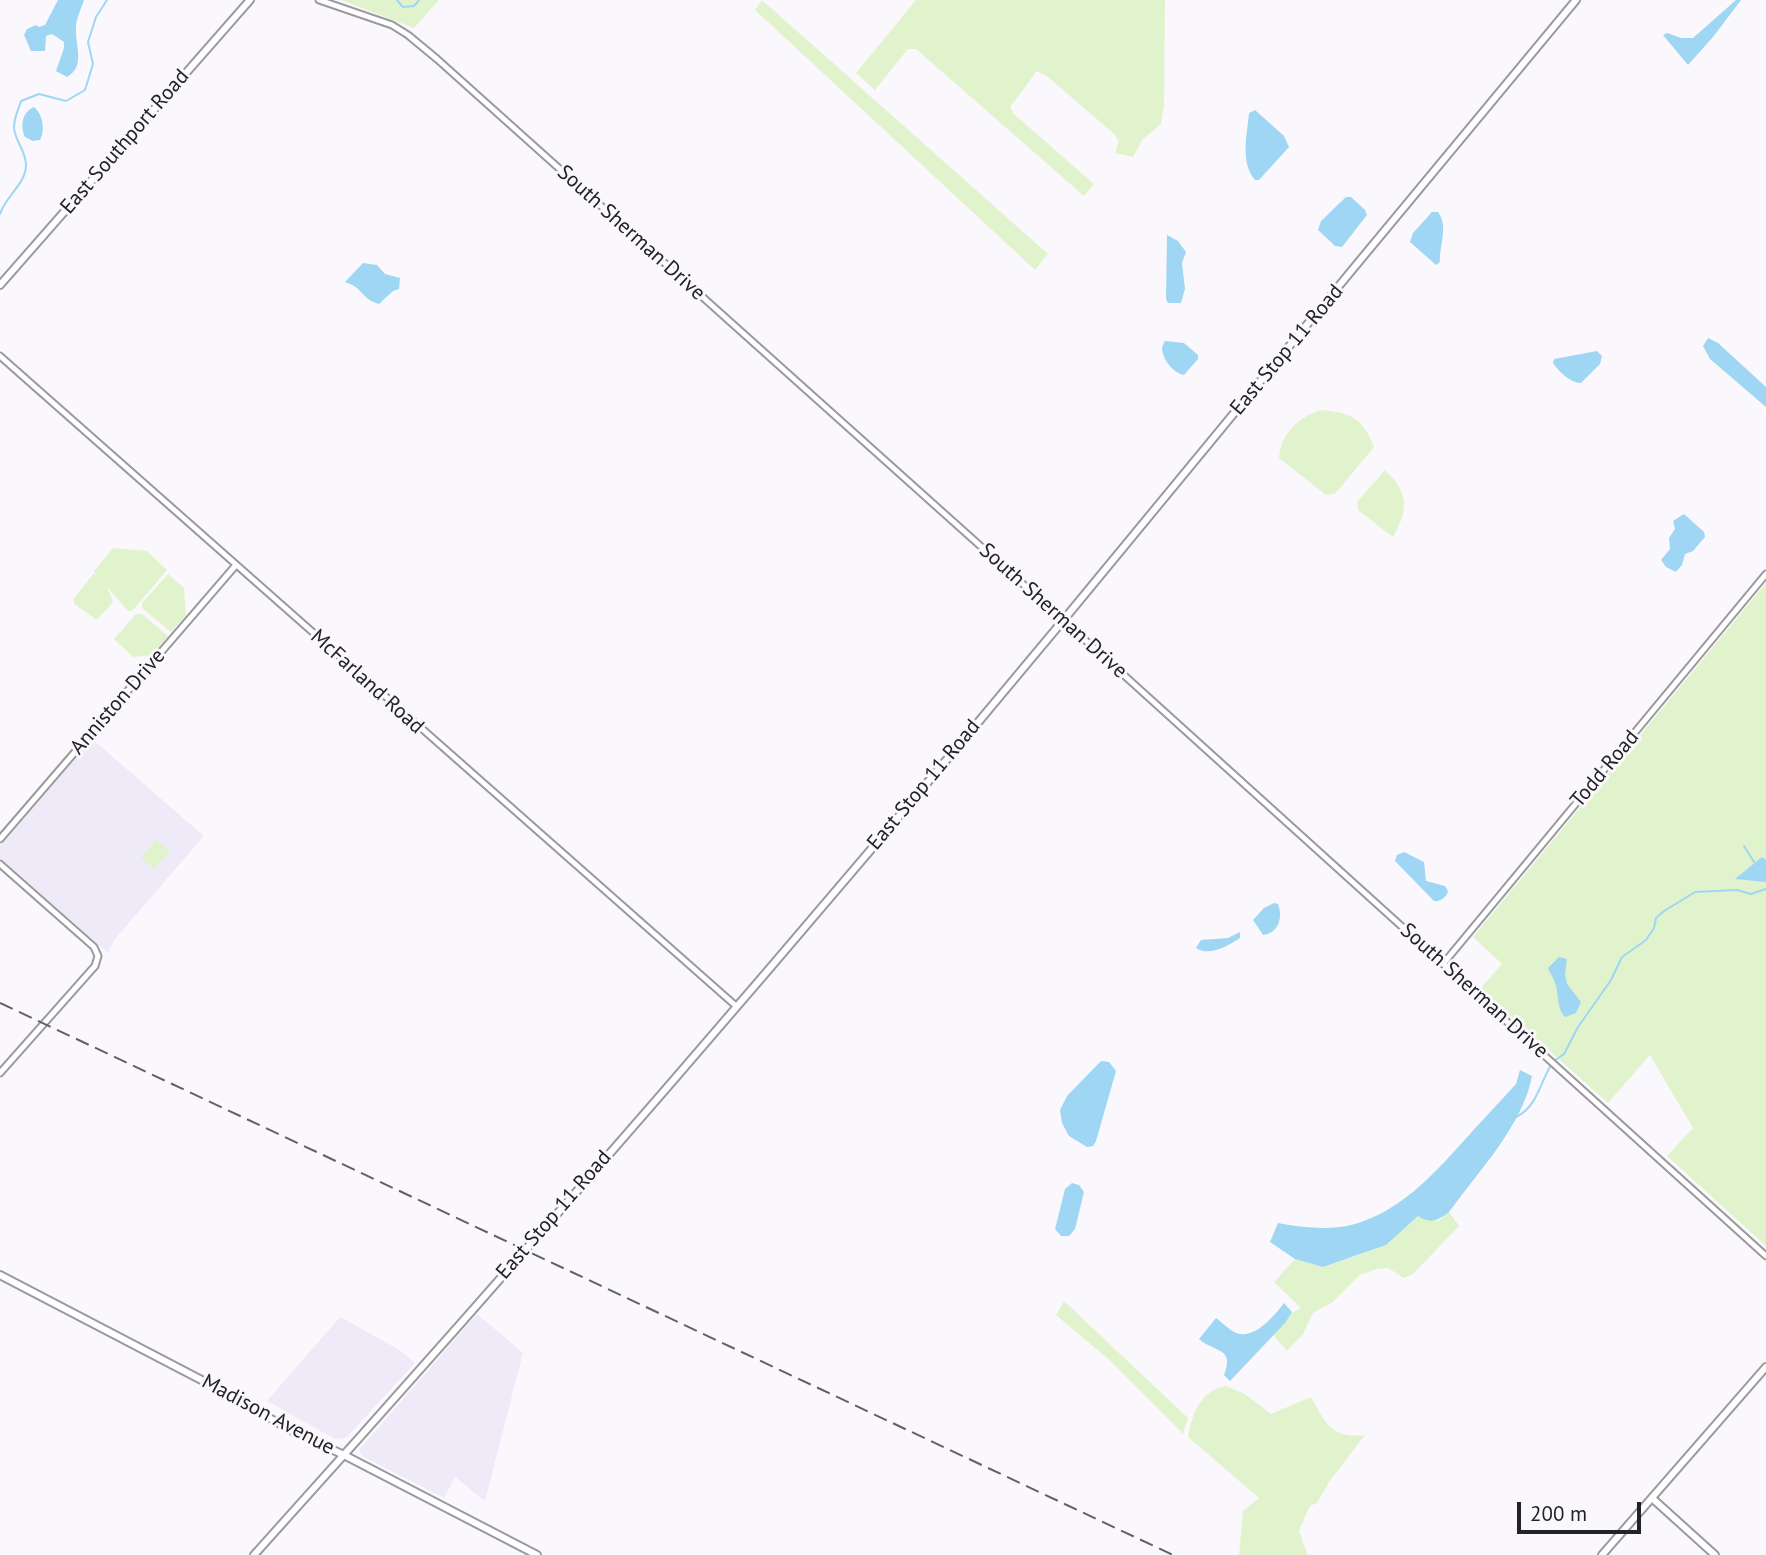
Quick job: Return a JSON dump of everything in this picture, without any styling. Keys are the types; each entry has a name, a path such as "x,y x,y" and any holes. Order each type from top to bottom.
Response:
{"main road":[{"name":"East Southport Road","path":"0,285 250,0"},
{"name":"East Stop 11 Road","path":"254,1555 736,1006 1063,620 1576,0"},
{"name":"Madison Avenue","path":"0,1276 213,1386 296,1433 537,1555"},
{"path":"1602,1555 1766,1367"},
{"path":"1653,1499 1715,1555"}],"street":[{"name":"South Sherman Drive","path":"318,0 386,23 408,35 1063,620 1766,1256"},
{"name":"McFarland Road","path":"0,356 736,1006"},
{"name":"Anniston Drive","path":"0,839 236,565"},
{"name":"Todd Road","path":"1443,964 1766,573"},
{"path":"0,864 94,947 98,956 95,966 0,1073"}],"shaded area":[{"path":"92,739 204,836 114,940 108,953 0,858 0,846"},
{"path":"477,1314 523,1353 485,1501 455,1477 444,1498 362,1456 359,1450"},
{"path":"340,1317 398,1349 415,1363 346,1438 335,1439 267,1401"}],"green space":[{"path":"341,0 439,0 414,28"},
{"path":"762,0 1048,254 1035,270 755,10"},
{"path":"916,0 1165,0 1164,105 1161,124 1142,140 1133,157 1115,153 1119,141 1114,134 1048,77 1037,71 1010,107 1014,114 1094,184 1084,196 916,49 908,49 875,90 856,73"},
{"path":"1320,410 1354,418 1365,429 1374,447 1335,494 1326,495 1279,458 1283,441 1292,428"},
{"path":"1385,470 1399,486 1404,502 1402,518 1393,537 1358,510 1357,502"},
{"path":"113,548 147,551 167,570 132,611 128,611 107,587 113,602 97,620 74,604 74,598 94,573 97,576 94,571"},
{"path":"168,574 184,588 186,616 171,632 142,608 142,603"},
{"path":"1766,583 1766,1246 1667,1156 1693,1128 1650,1055 1608,1103 1480,989 1502,964 1473,937"},
{"path":"136,614 142,614 168,636 153,655 133,657 114,639"},
{"path":"156,840 170,851 154,869 141,858"},
{"path":"1449,1212 1459,1226 1413,1274 1404,1278 1388,1268 1360,1275 1333,1302 1313,1313 1303,1334 1287,1351 1273,1335 1290,1314 1301,1308 1274,1282 1295,1259 1323,1267 1386,1245 1418,1216 1439,1221"},
{"path":"1064,1301 1188,1418 1183,1434 1107,1358 1056,1315"},
{"path":"1226,1386 1245,1394 1271,1414 1311,1397 1326,1422 1337,1432 1354,1436 1365,1435 1329,1482 1317,1503 1310,1506 1299,1531 1308,1555 1239,1555 1243,1511 1259,1498 1188,1437 1199,1404 1210,1392"}],"water":[{"path":"58,0 84,0 76,25 78,61 73,72 67,77 56,71 64,42 52,34 46,36 45,51 31,51 24,35 27,29 45,25"},
{"path":"1736,0 1741,0 1688,65 1663,35 1667,33 1681,38 1693,38"},
{"path":"34,107 41,117 43,131 40,140 33,141 25,137 22,124 27,112"},
{"path":"1255,110 1284,136 1289,147 1259,180 1255,180 1250,173 1246,157 1249,113"},
{"path":"1346,197 1351,197 1367,215 1342,247 1335,246 1318,230 1321,221"},
{"path":"1432,212 1438,212 1443,224 1440,262 1436,265 1410,242 1413,233"},
{"path":"1167,235 1178,241 1186,252 1182,263 1185,289 1181,303 1168,303 1166,299"},
{"path":"363,263 377,265 385,274 400,278 399,289 379,304 345,282"},
{"path":"1708,338 1718,343 1766,387 1766,407 1710,359 1703,346"},
{"path":"1165,341 1184,343 1198,355 1198,359 1184,375 1166,361 1162,352"},
{"path":"1597,351 1602,356 1600,364 1581,383 1566,376 1553,363 1554,359"},
{"path":"1684,514 1704,532 1705,537 1693,551 1685,554 1682,565 1676,572 1666,567 1661,560 1670,549 1669,538 1675,529 1673,521"},
{"path":"1404,852 1424,862 1426,881 1445,886 1448,891 1445,897 1434,901 1395,861 1397,855"},
{"path":"1762,857 1766,860 1766,882 1735,879"},
{"path":"1278,904 1280,919 1273,931 1263,935 1253,920 1264,908"},
{"path":"1240,932 1240,938 1218,949 1207,951 1196,948 1201,940 1228,938"},
{"path":"1559,957 1567,959 1567,984 1581,1002 1576,1013 1565,1017 1548,968"},
{"path":"1101,1061 1109,1062 1116,1071 1096,1141 1093,1146 1087,1147 1069,1136 1062,1123 1060,1110 1067,1096"},
{"path":"1520,1070 1532,1076 1519,1112 1498,1147 1445,1215 1430,1221 1418,1216 1386,1245 1323,1267 1295,1259 1270,1242 1278,1223 1312,1228 1347,1226 1368,1220 1405,1199 1437,1170 1516,1084"},
{"path":"1072,1183 1079,1185 1084,1192 1075,1229 1069,1236 1061,1236 1055,1229 1065,1189"},
{"path":"1284,1303 1292,1312 1285,1323 1230,1381 1224,1375 1227,1366 1225,1355 1199,1339 1216,1318 1234,1332 1248,1334 1256,1331 1269,1321"}],"waterway":[{"path":"0,214 25,172 26,160 14,128 21,101 39,94 66,101 85,90 93,64 88,42 96,17 107,0"},
{"path":"397,0 403,7 414,6 419,0"},
{"path":"1744,846 1754,862"},
{"path":"1554,1061 1564,1054 1578,1027 1611,980 1622,957 1646,940 1654,928 1656,918 1664,911 1695,892 1737,890 1751,894 1766,889"},
{"path":"1516,1117 1529,1107 1551,1065"}],"railway":[{"path":"0,1003 1173,1555"}]}
